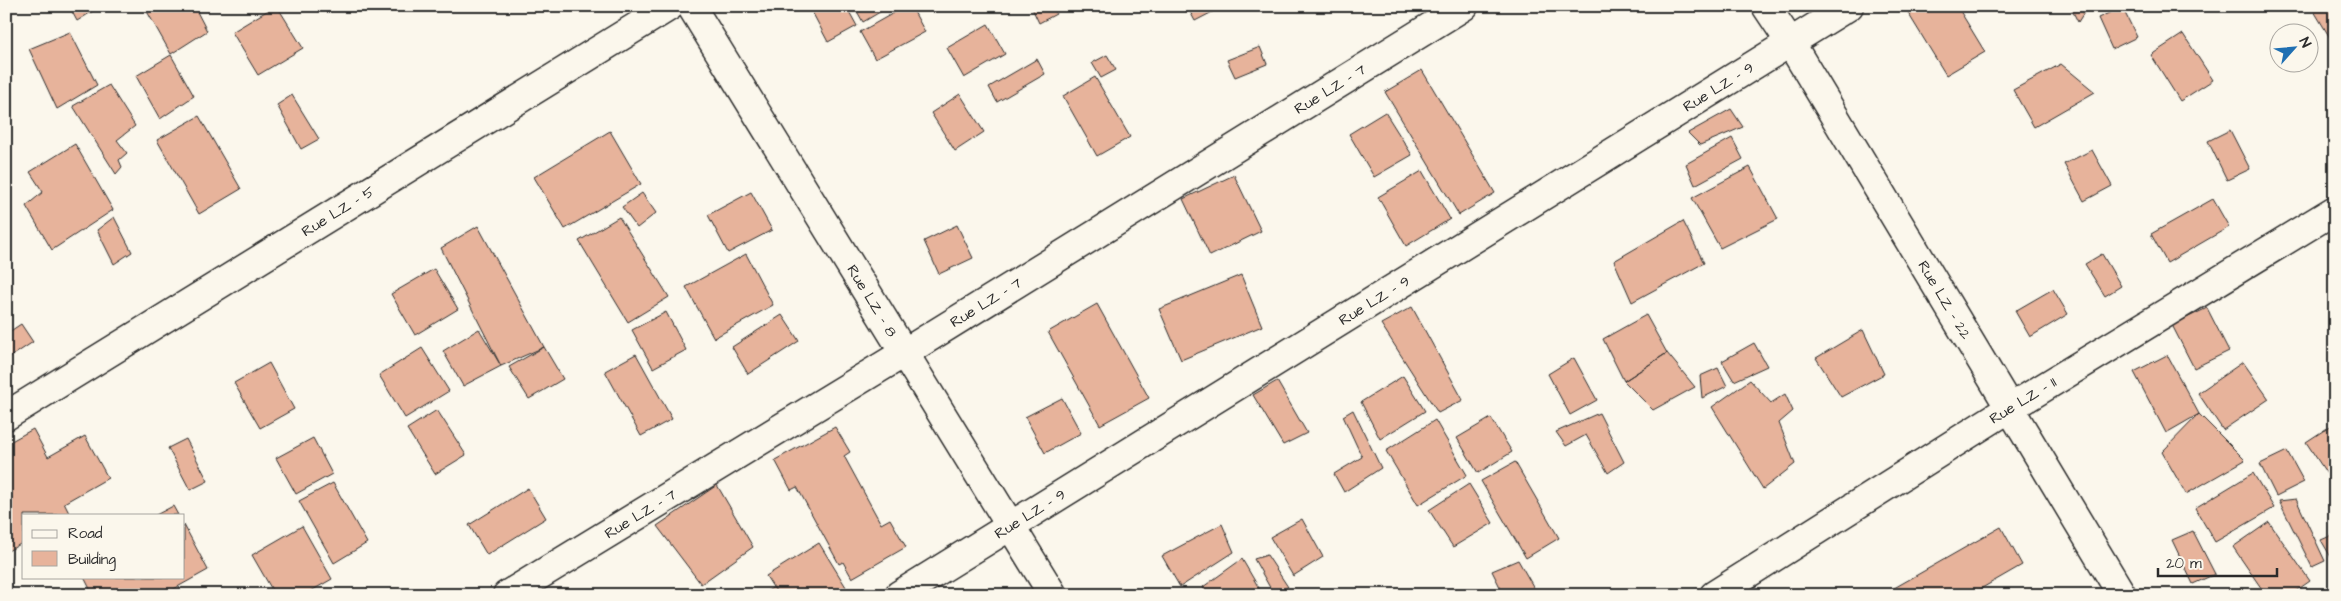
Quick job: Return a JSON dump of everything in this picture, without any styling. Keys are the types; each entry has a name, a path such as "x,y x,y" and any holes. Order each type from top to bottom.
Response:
{"street":[{"name":"Rue LZ - 5","path":"6,416 670,6"},
{"name":"Rue LZ - 8","path":"691,6 1053,595"},
{"name":"Rue LZ - 7","path":"507,595 904,353 1464,6"},
{"name":"Rue LZ - 22","path":"1766,6 1790,42 2122,595"},
{"name":"Rue LZ - 9","path":"899,595 1849,6"},
{"name":"Rue LZ - 11","path":"1714,595 2010,408 2335,210"}],"building":[{"path":"69,6 101,6 77,21"},
{"path":"144,6 194,6 207,31 171,54"},
{"path":"277,6 303,48 258,75 232,32"},
{"path":"809,6 846,6 857,26 828,42"},
{"path":"854,6 890,6 863,22"},
{"path":"906,6 911,6 925,32 875,59 860,32"},
{"path":"1031,6 1052,6 1056,14 1039,23"},
{"path":"1187,6 1224,6 1195,21"},
{"path":"1920,6 1957,6 1985,52 1946,75 1908,13"},
{"path":"2070,6 2088,6 2078,22"},
{"path":"2311,6 2335,6 2335,46"},
{"path":"2122,7 2137,37 2112,49 2098,18"},
{"path":"988,24 1005,54 964,78 947,48"},
{"path":"70,32 97,85 57,109 29,49"},
{"path":"2183,34 2213,80 2180,101 2151,55"},
{"path":"1260,47 1267,64 1235,77 1227,60"},
{"path":"171,55 194,96 160,119 136,76"},
{"path":"1107,55 1116,70 1101,78 1092,63"},
{"path":"1037,59 1045,74 997,102 989,87"},
{"path":"2061,64 2095,92 2034,127 2013,90"},
{"path":"1422,70 1495,193 1459,215 1385,92"},
{"path":"1095,77 1130,137 1097,156 1063,96"},
{"path":"109,85 135,126 117,140 127,153 119,160 122,167 116,174 73,106"},
{"path":"960,94 984,132 955,151 931,113"},
{"path":"292,95 319,139 301,149 277,105"},
{"path":"1731,109 1743,127 1700,145 1688,133"},
{"path":"1385,112 1412,155 1374,177 1349,134"},
{"path":"199,116 241,189 199,214 157,140"},
{"path":"2230,130 2250,169 2227,180 2208,141"},
{"path":"610,131 641,184 565,229 534,177"},
{"path":"1732,138 1743,159 1695,185 1686,164"},
{"path":"75,144 113,210 52,250 26,206 43,192 30,172"},
{"path":"2092,150 2112,186 2084,201 2064,164"},
{"path":"1750,167 1778,219 1720,248 1692,198"},
{"path":"1422,171 1450,219 1406,246 1378,197"},
{"path":"1234,175 1261,231 1210,256 1183,199"},
{"path":"751,192 772,230 728,253 708,215"},
{"path":"642,193 656,213 637,228 622,207"},
{"path":"2213,199 2229,227 2167,263 2151,234"},
{"path":"114,217 132,252 114,264 97,230"},
{"path":"619,217 669,297 628,322 579,241"},
{"path":"1683,221 1704,263 1632,302 1614,261"},
{"path":"957,225 973,258 939,274 924,241"},
{"path":"478,226 544,347 501,366 441,248"},
{"path":"746,254 773,305 714,338 686,287"},
{"path":"2102,254 2121,286 2105,296 2085,264"},
{"path":"434,269 458,309 415,335 391,294"},
{"path":"1241,275 1262,326 1181,360 1159,309"},
{"path":"2053,289 2068,314 2030,337 2015,311"},
{"path":"1097,304 1149,398 1100,425 1048,332"},
{"path":"1412,307 1463,400 1438,413 1381,324"},
{"path":"2207,308 2229,351 2194,368 2172,325"},
{"path":"666,312 686,350 653,368 632,330"},
{"path":"782,315 799,341 748,374 732,347"},
{"path":"1646,315 1667,353 1624,381 1603,339"},
{"path":"21,324 33,342 6,360 6,334"},
{"path":"479,329 501,366 463,386 443,351"},
{"path":"1863,330 1884,374 1841,397 1816,358"},
{"path":"1754,343 1767,366 1734,381 1722,361"},
{"path":"544,347 563,379 529,399 509,367"},
{"path":"422,348 449,391 405,418 379,375"},
{"path":"1667,353 1695,387 1653,410 1624,381"},
{"path":"636,354 672,419 641,436 605,371"},
{"path":"2167,355 2199,414 2166,433 2134,372"},
{"path":"1574,358 1597,400 1570,415 1548,374"},
{"path":"2243,362 2269,399 2223,430 2198,393"},
{"path":"269,363 294,409 260,428 234,383"},
{"path":"1718,368 1727,386 1702,398 1700,376"},
{"path":"1403,376 1425,411 1380,439 1361,402"},
{"path":"1750,380 1771,403 1785,394 1793,411 1779,423 1795,464 1763,489 1712,407"},
{"path":"1277,381 1307,433 1283,445 1253,395"},
{"path":"1062,398 1081,433 1045,453 1025,417"},
{"path":"437,410 466,455 435,474 407,429"},
{"path":"1353,410 1381,468 1344,492 1334,474 1362,457 1343,416"},
{"path":"1599,413 1624,462 1608,473 1586,435 1566,446 1556,432"},
{"path":"2199,414 2245,460 2186,494 2162,452"},
{"path":"1491,418 1512,452 1478,473 1457,438"},
{"path":"1435,420 1467,475 1418,505 1386,451"},
{"path":"2335,423 2335,473 2329,477 2306,442"},
{"path":"835,427 850,452 844,456 881,524 890,519 906,547 852,578 843,562 839,564 797,487 791,490 775,460"},
{"path":"33,429 48,457 85,436 108,478 64,503 70,514 22,514 22,543 8,551 6,444"},
{"path":"313,438 332,474 296,494 276,458"},
{"path":"186,439 208,481 190,490 168,448"},
{"path":"2287,451 2304,482 2276,496 2260,464"},
{"path":"1515,462 1559,538 1526,558 1481,481"},
{"path":"2253,473 2274,508 2215,542 2195,508"},
{"path":"333,483 367,543 334,563 299,501"},
{"path":"1469,484 1493,523 1453,547 1429,510"},
{"path":"717,485 753,547 701,584 657,526"},
{"path":"528,488 546,518 487,555 469,525"},
{"path":"2296,499 2325,561 2312,567 2279,501"},
{"path":"173,506 177,514 158,514"},
{"path":"1302,519 1323,557 1293,576 1270,537"},
{"path":"2269,522 2310,581 2290,595 2266,595 2233,547"},
{"path":"1222,524 1234,552 1180,587 1162,556"},
{"path":"302,526 332,579 304,595 275,595 252,555"},
{"path":"185,527 208,570 163,595 93,595 84,578 185,578"},
{"path":"2001,527 2022,565 1970,595 1882,595"},
{"path":"2193,531 2215,574 2193,584 2172,540"},
{"path":"2335,534 2335,564 2321,540"},
{"path":"819,543 846,587 834,595 778,595 766,576"},
{"path":"1267,555 1288,587 1273,593 1254,559"},
{"path":"1242,559 1263,595 1207,595 1203,587"},
{"path":"1518,560 1538,595 1504,595 1492,571"},
{"path":"774,587 778,595 761,595"}]}
